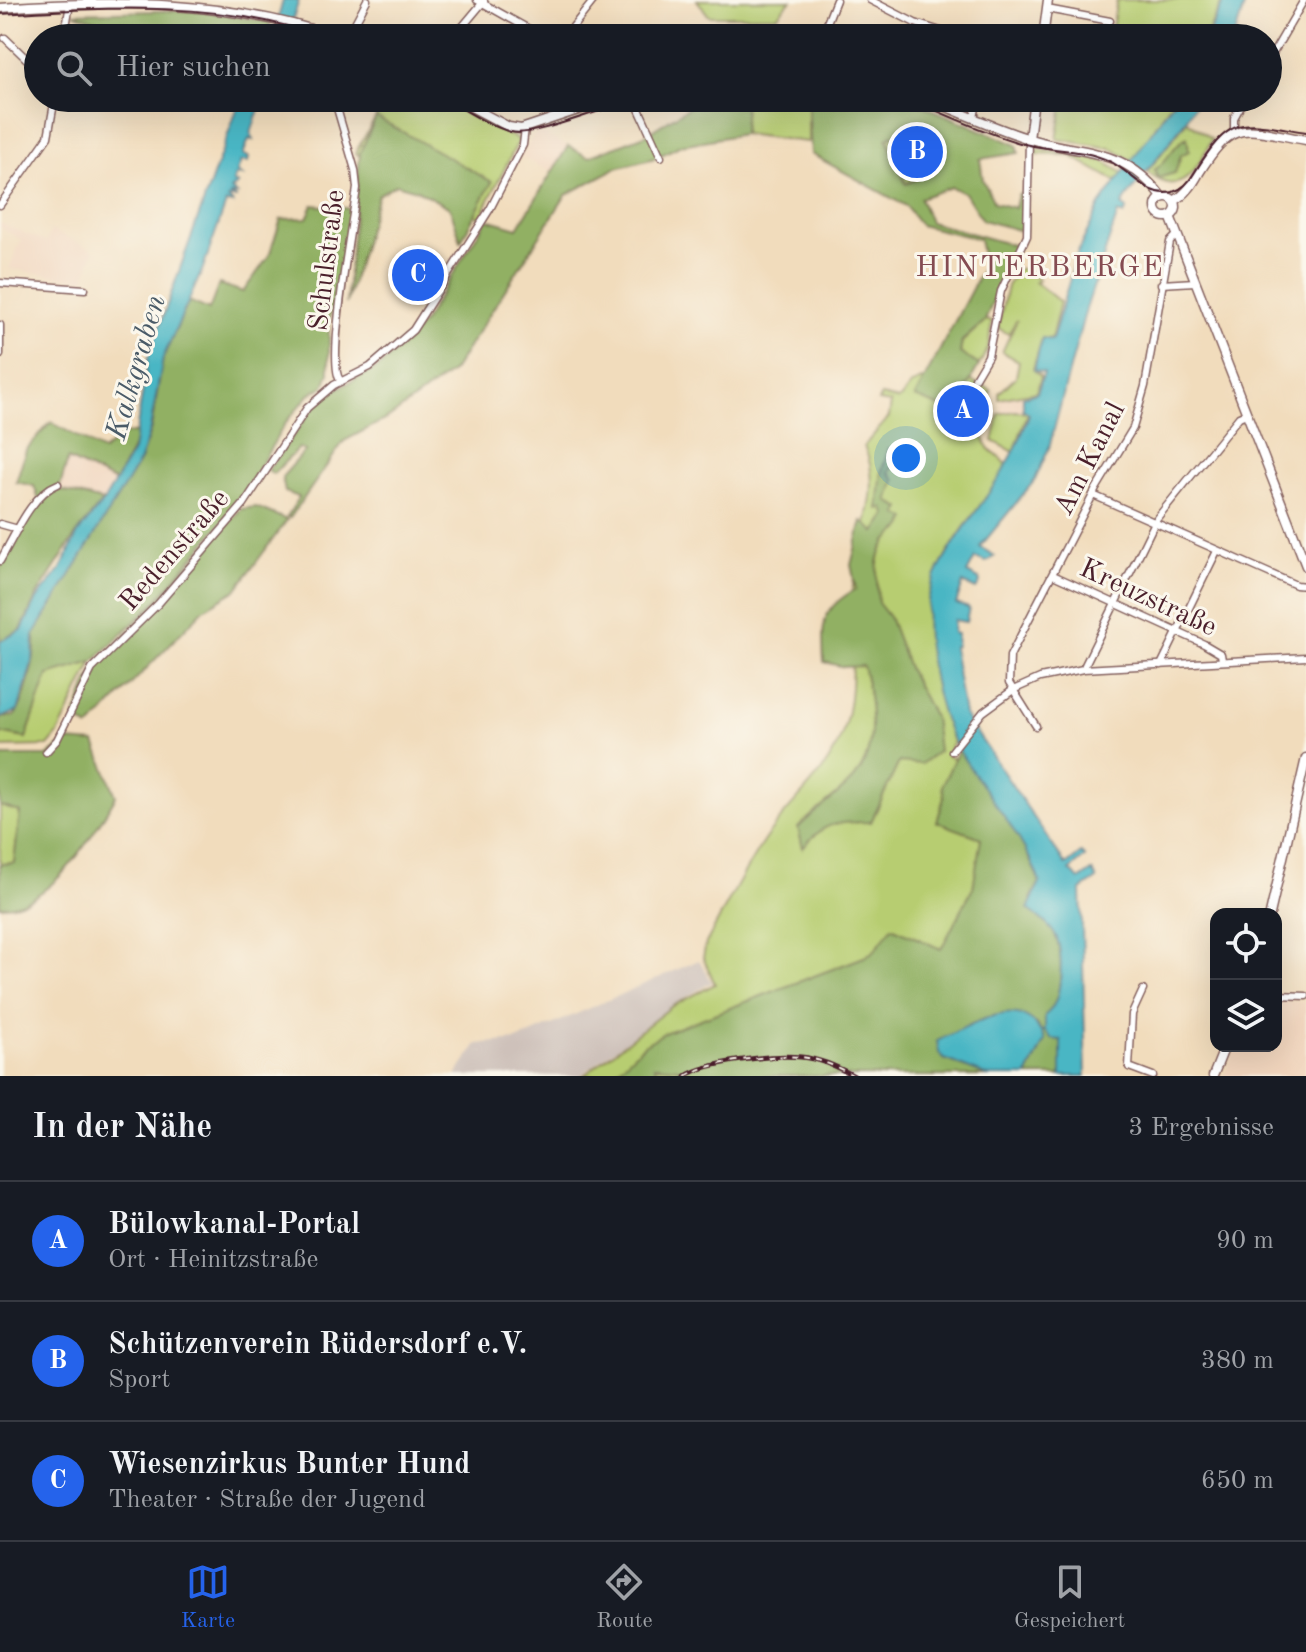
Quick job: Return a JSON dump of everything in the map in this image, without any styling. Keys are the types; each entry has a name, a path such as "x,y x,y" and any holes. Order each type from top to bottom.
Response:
{"main road":[{"path":"0,8 70,2 195,1 249,6 300,24"},
{"path":"1045,24 1048,4"},
{"path":"481,112 509,127 525,128 572,112"},
{"path":"959,112 1029,139 1105,153 1120,161 1162,197 1174,201"},
{"path":"1029,139 1032,112"},
{"path":"1174,201 1193,182 1219,141 1234,132 1306,140"},
{"path":"1162,197 1157,201 1156,211 1160,215 1170,216"},
{"path":"1170,216 1175,210 1174,201"},
{"path":"1170,216 1306,566"},
{"path":"1271,908 1306,758"},
{"path":"1213,1076 1223,1052"}],"street":[{"path":"354,24 367,0"},
{"path":"575,24 594,0"},
{"path":"827,24 836,0"},
{"path":"870,0 918,24"},
{"path":"1282,38 1304,0"},
{"path":"464,24 481,1 521,24"},
{"path":"66,24 70,2"},
{"path":"1048,4 1110,21"},
{"path":"5,38 24,56"},
{"path":"0,205 48,137 52,112"},
{"name":"Schulstraße","path":"338,112 355,170 357,188 339,308 336,370 340,380"},
{"path":"640,112 661,157"},
{"path":"974,118 975,112"},
{"path":"1234,132 1238,112"},
{"name":"Redenstraße","path":"46,752 57,740 92,669 182,577 244,504 307,408 340,380 364,371 396,348 429,308 490,209 523,145 525,128"},
{"path":"975,378 988,356 1001,291 1027,236 1029,139"},
{"name":"Am Kanal","path":"1013,690 1007,669 1010,656 1093,495 1136,420 1170,242 1177,235"},
{"path":"1161,284 1195,282"},
{"path":"0,283 85,289"},
{"path":"0,325 0,355"},
{"path":"1083,669 1155,524 1239,417 1246,414"},
{"path":"0,561 18,529 48,488 58,484"},
{"path":"1093,495 1296,585 1306,586"},
{"path":"0,524 18,529"},
{"path":"1161,665 1217,551"},
{"name":"Kreuzstraße","path":"1053,575 1213,649 1221,654 1222,660"},
{"path":"952,751 974,721 1013,690 1040,678 1083,669 1306,657"},
{"path":"1013,690 1036,726"},
{"path":"1143,990 1132,1014 1129,1067 1153,1076"},
{"path":"1282,995 1306,996"}],"shaded area":[{"path":"540,132 568,146 551,172 521,157 534,135"},
{"path":"0,223 46,242 51,230 94,250 85,280 9,269 21,240 0,227"},
{"path":"1022,394 1022,411 1002,414 1000,399"},
{"path":"69,458 116,482 103,501 58,490"},
{"path":"699,960 712,982 671,1006 580,1076 456,1076 477,1044 517,1040"},
{"path":"1282,1001 1306,1002 1306,1076 1224,1076 1234,1052 1282,1052"}],"green space":[{"path":"697,0 791,0 777,16 709,16"},
{"path":"1117,0 1223,0 1212,24 1113,24"},
{"path":"201,10 271,22 107,24 73,13"},
{"path":"377,112 466,112 519,140 480,218 355,153"},
{"path":"681,112 744,112 743,134 681,145 655,158 616,168 566,195 453,371 390,417 344,441 290,518 287,517 299,497 285,492 282,477 305,451 299,448 273,474 268,470 322,396 378,368 422,324 487,219 518,228 568,146 588,157 645,135"},
{"path":"744,112 808,112 808,142 743,134"},
{"path":"809,112 938,112 1017,145 1019,153 980,159 983,180 994,203 1015,208 1018,194 1025,194 1025,232 982,220 965,193 951,187 920,198 930,222 1016,246 985,321 962,341 960,353 979,365 953,412 915,397 984,266 979,239 920,225 906,206 811,154","holes":["904,131 913,142 921,138 936,145 939,155 930,159 934,171 906,184 887,138"]},
{"path":"1062,112 1165,112 1133,161 1110,148 1057,139"},
{"path":"376,117 492,182 461,241 450,208 417,190 396,184 378,195 346,304 360,153"},
{"path":"1187,121 1212,139 1187,178 1170,183 1159,180 1147,172"},
{"path":"904,131 913,142 921,138 936,145 939,156 934,171 905,184 887,138"},
{"path":"1187,137 1189,151 1181,155 1175,173 1158,178 1154,170"},
{"path":"1036,149 1103,161 1123,173 1117,182 1071,156 1035,154"},
{"path":"313,205 353,209 329,321 329,373 324,386 310,394 286,422 237,505 157,600 93,662 48,675 26,738 0,733 0,718 14,716 26,690 33,664 34,635 140,460 151,429 163,358 189,301 209,310 219,284 243,292 269,256 281,219 307,218"},
{"path":"1017,269 1024,269 1039,280 1035,282 1060,302 1051,339 1042,338 1033,369 1041,377 1036,392 999,399 999,393 1016,377 1019,361 1002,352 1017,320 1008,334 998,328 1007,286"},
{"path":"986,320 992,322 988,349 979,365 960,353 962,342"},
{"path":"922,380 953,409 970,380 991,390 983,437 989,449 1009,466 957,538 939,569 928,600 929,640 937,686 953,742 946,755 956,760 1017,879 1035,1017 1049,1047 1048,1076 583,1076 672,1006 715,984 703,958 706,943 763,842 817,777 835,749 842,734 850,695 854,577 871,495 870,462 864,446 889,417 891,403 878,401 881,396 899,400 912,384"},
{"path":"1028,412 1014,452 993,441 999,414"},
{"path":"51,422 103,451 122,435 137,432 137,438 116,482 68,459 59,490 103,501 77,533 36,597 21,630 0,641 0,568 40,503 34,486 16,482 26,450"},
{"path":"889,448 897,450 895,456 900,457 896,468 892,467 889,472 895,480 888,501 901,508 898,514 907,519 881,551 877,568 878,603 889,617 909,670 934,717 938,751 921,764 899,762 871,822 832,825 818,832 803,848 798,828 849,784 863,766 868,752 871,723 863,666 845,667 824,662 823,637 830,611 844,596 856,589 851,565 862,521 875,532 887,515 883,508 878,509 882,470"},
{"path":"256,507 287,520 236,590 204,609 89,728 74,718 88,682 99,665 241,509"},
{"path":"93,662 58,734 48,746 0,747 0,733 26,738 48,674"},
{"path":"66,741 95,743 116,796 83,848 53,882 37,895 19,903 0,906 0,864 14,863 20,812 0,806 0,756 47,756"},
{"path":"959,748 1020,838 1040,882 1031,899 1048,922 1059,945 1060,979 1055,1001 1045,1015 1045,1030 1061,1040 1061,1076 1027,1076 1045,1040 1037,1024 1023,1018 999,1016 977,1022 942,1039 944,1059 988,1076 679,1076 678,1068 654,1066 659,1076 611,1076 644,1045 664,1033 864,957 874,951 892,927 941,949 973,888 981,838 937,822 944,797 942,786"},
{"path":"0,806 20,811 14,863 0,864"}],"water":[{"path":"283,0 299,0 291,24 277,24"},
{"path":"1224,0 1246,0 1238,24 1213,24"},
{"path":"236,112 258,112 251,133 253,140 249,139 243,155 249,157 248,162 241,161 237,172 242,176 236,175 233,182 238,184 231,190 237,194 229,195 237,198 228,198 233,204 226,203 202,271 163,358 150,429 140,460 34,635 33,660 18,711 0,718 0,641 22,630 37,599 61,569 78,533 104,501 133,451 148,358"},
{"path":"1166,112 1190,112 1122,205 1127,209 1124,215 1118,213 1085,312 1049,448 1035,480 980,547 995,556 986,562 975,558 967,573 979,579 980,583 976,589 963,583 956,604 969,608 966,622 954,620 953,633 957,634 956,646 953,647 964,714 1066,865 1081,853 1085,857 1070,870 1079,880 1092,871 1097,879 1081,890 1086,1076 1061,1076 1061,1040 1051,1039 1045,1031 1041,1032 1045,1040 1027,1076 988,1076 944,1059 939,1053 937,1041 976,1022 1005,1014 1019,1014 1031,1020 1040,1031 1045,1030 1045,1015 1055,1001 1060,978 1059,944 1044,921 1028,909 1040,882 1032,863 1012,827 965,760 944,720 928,648 926,621 929,594 946,556 999,478 1021,437 1029,414 1023,409 1023,397 1037,393 1044,373 1034,370 1042,338 1052,340 1078,251 1100,205"}],"tram line":[{"path":"0,14 83,9 166,9 247,17 278,24"},
{"path":"468,112 511,132 538,130 596,112"},
{"path":"939,112 1020,143 1099,157 1117,165 1147,188 1164,193 1177,191 1186,184 1219,139 1240,126 1266,125 1306,132"}],"railway":[{"path":"686,1076 725,1063 790,1056 822,1062 854,1076"}],"place":[{"name":"Schützenverein Rüdersdorf e.V.","path":"917,152"},
{"name":"Wiesenzirkus Bunter Hund","path":"418,275"},
{"name":"Bülowkanal-Portal","path":"963,411"}],"district":[{"name":"HINTERBERGE","path":"1040,266"}],"water label":[{"name":"Kalkgraben","path":"135,367"}]}
